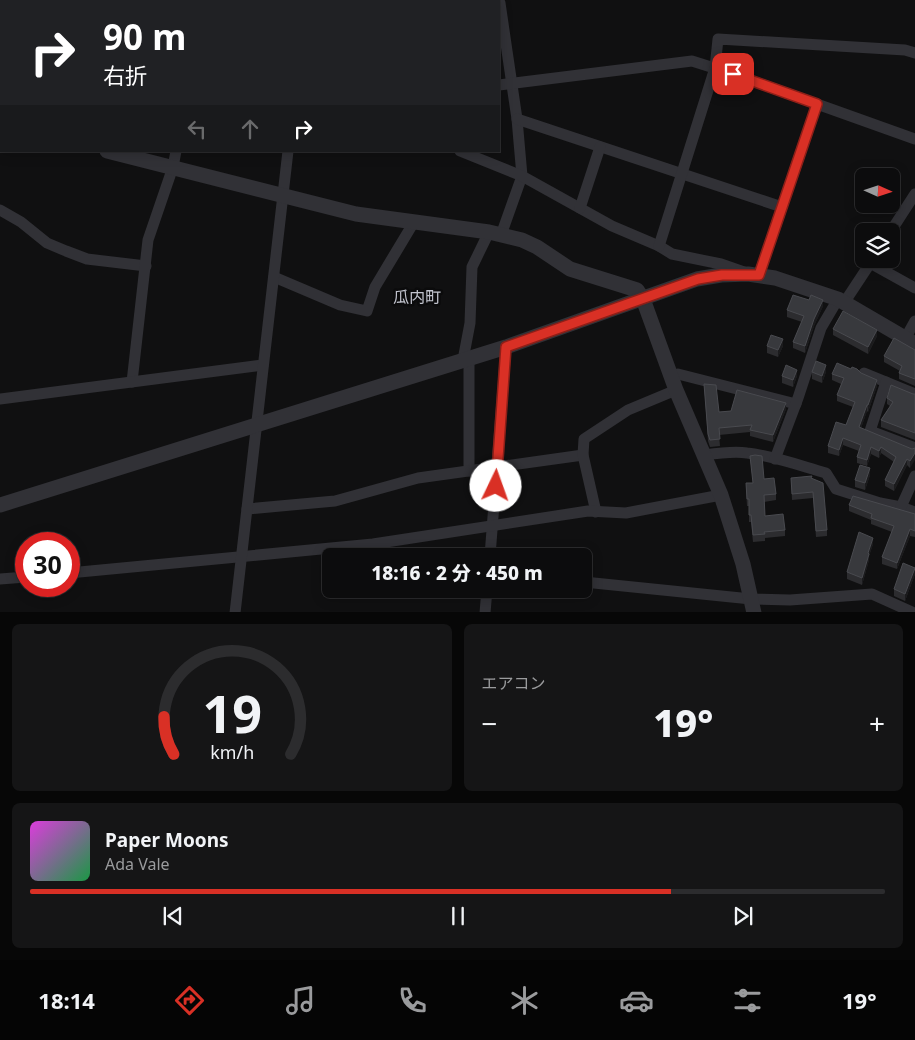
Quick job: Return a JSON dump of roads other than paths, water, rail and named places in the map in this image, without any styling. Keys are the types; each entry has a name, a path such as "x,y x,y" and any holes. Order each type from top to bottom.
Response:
{"street":[{"path":"469,471 466,359 470,323 472,267 495,234 522,176 517,119 500,3"},
{"path":"659,246 715,68 718,39 905,50 915,53"},
{"path":"500,84 692,61 915,139"},
{"path":"753,274 782,207 817,104"},
{"path":"517,119 782,207"},
{"path":"580,208 600,147"},
{"path":"111,152 356,214 495,234 522,240 537,247 570,270 637,290 643,299 674,384 721,495 744,564 753,606"},
{"path":"132,382 148,240 173,168 176,152"},
{"path":"235,612 288,152"},
{"path":"462,152 522,176 612,226 659,246 672,254 775,278 841,301 910,342 915,321"},
{"path":"896,223 915,194"},
{"path":"0,210 21,222 47,243 66,251 87,259 146,266"},
{"path":"274,277 340,305 367,311 375,287 414,222"},
{"path":"776,460 820,328 867,268"},
{"path":"883,268 915,288"},
{"path":"0,505 506,347 698,279 722,275 753,274"},
{"path":"491,548 506,347"},
{"path":"0,399 263,364"},
{"path":"864,373 915,394"},
{"path":"596,512 584,455 584,439 628,410 674,384 678,374 796,404"},
{"path":"886,382 870,431 915,448"},
{"path":"705,455 732,452 748,453 826,473 836,489 915,512"},
{"path":"247,509 335,501 418,478 584,455"},
{"path":"901,507 915,476"},
{"path":"80,572 373,544 588,511 626,513 721,495"},
{"path":"0,579 15,578"},
{"path":"592,583 753,606 790,600 872,594 913,610"},
{"path":"485,612 486,598"}],"district":[{"name":"瓜内町","path":"417,297"}]}
